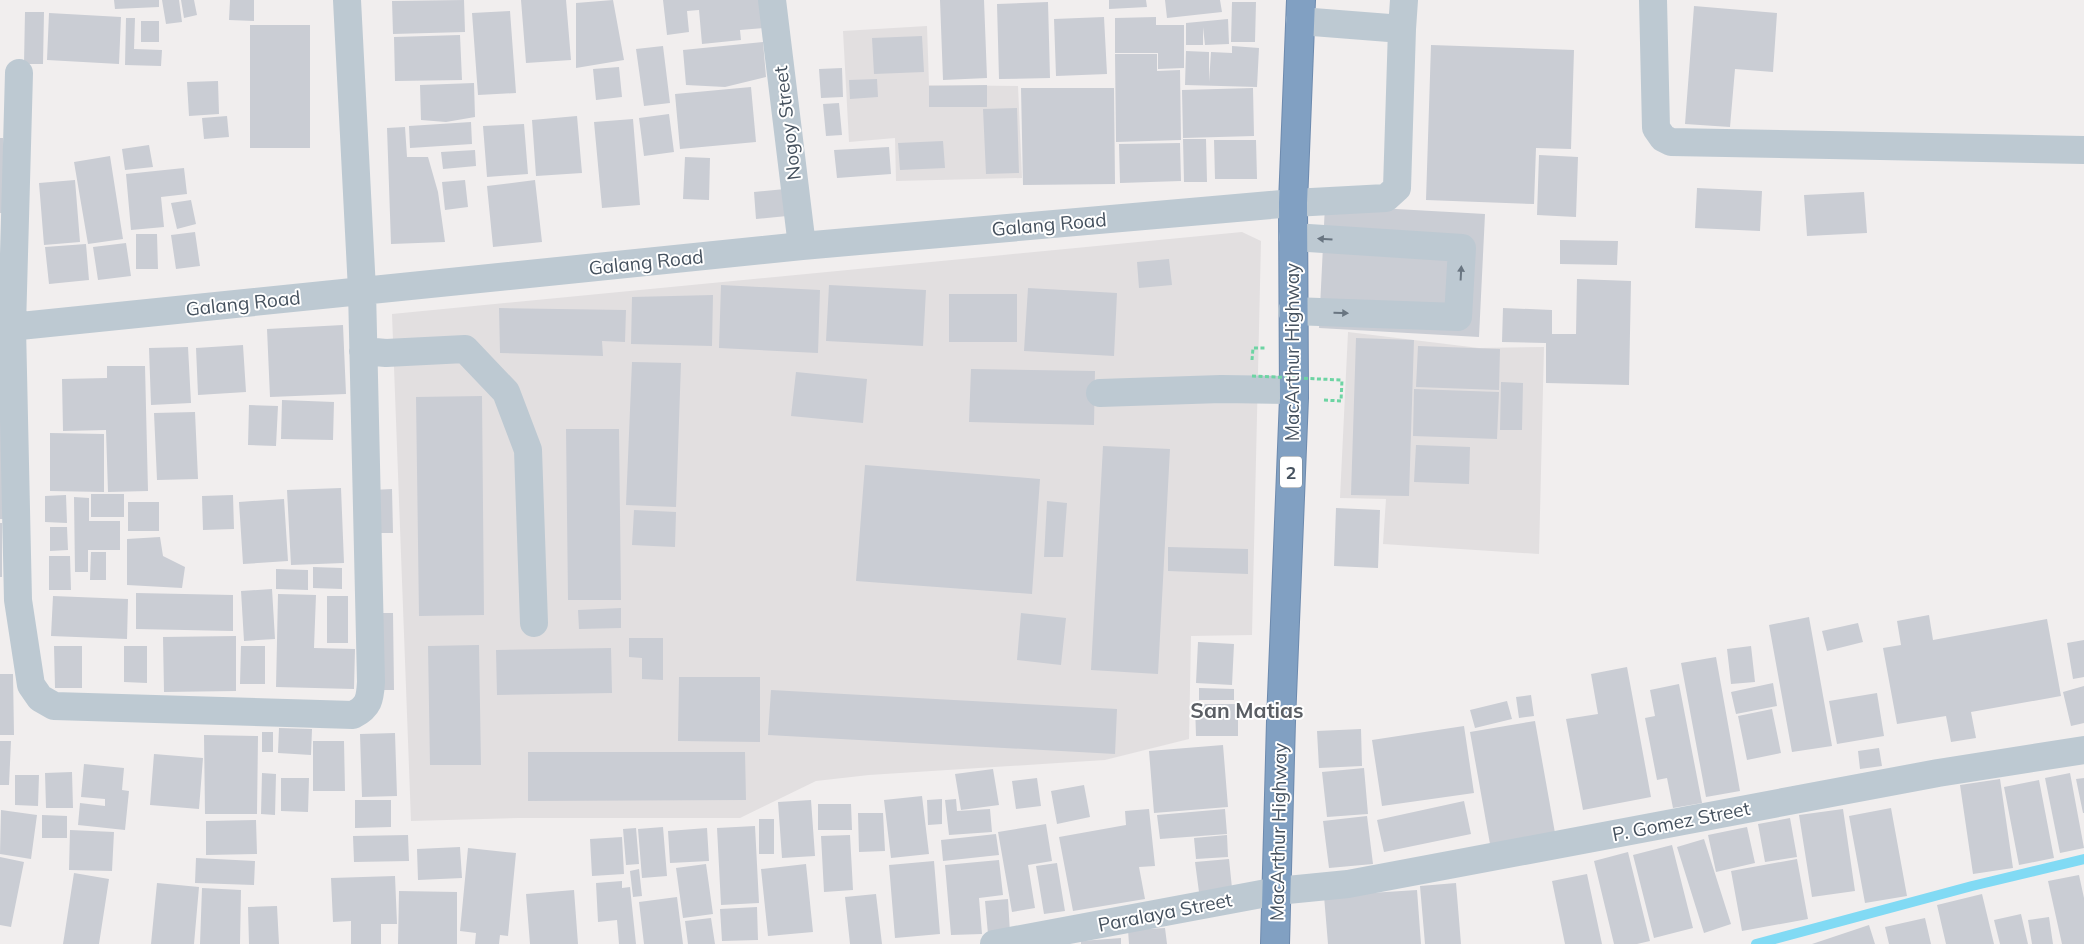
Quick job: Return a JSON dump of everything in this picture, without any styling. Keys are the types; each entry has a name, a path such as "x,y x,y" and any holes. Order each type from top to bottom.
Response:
{"highway":[{"name":"MacArthur Highway","path":"1276,944 1281,721 1293,390 1293,203 1301,11"}],"street":[{"path":"18,73 6,327 9,600 31,685 40,698 54,706 353,715 364,710 370,699 371,682 362,290 347,0"},
{"name":"Nogoy Street","path":"772,0 802,246"},
{"name":"Galang Road","path":"6,327 802,246 1293,203 1386,198 1397,188 1404,0"},
{"path":"1653,0 1656,128 1663,138 1672,142 2084,150"},
{"path":"1301,11 1402,29"},
{"path":"1292,311 1458,317 1462,248 1293,237"},
{"path":"363,351 386,353 465,349 506,392 528,450 534,623"},
{"path":"1100,393 1220,389 1293,390"},
{"name":"P. Gomez Street","path":"1277,890 1348,884 1928,775 2084,750"},
{"name":"Paralaya Street","path":"994,944 1277,890"}],"path":[{"path":"1252,376 1342,380 1341,401"}],"shaded area":[{"path":"927,26 929,85 1018,86 1022,178 896,181 895,138 849,142 843,31"},
{"path":"1242,232 1261,241 1252,635 1191,636 1189,739 1105,760 869,775 816,781 740,818 518,818 411,821 392,314"},
{"path":"1348,332 1479,348 1544,347 1539,554 1383,544 1386,499 1340,498"}],"building":[{"path":"114,0 159,0 159,7 115,9"},
{"path":"162,0 179,0 182,22 166,24"},
{"path":"181,0 194,0 197,15 184,18"},
{"path":"230,0 254,0 254,21 229,20"},
{"path":"464,0 465,32 393,34 392,1"},
{"path":"521,0 566,0 571,60 526,63"},
{"path":"613,0 624,60 576,68 576,3"},
{"path":"663,0 762,0 765,28 740,30 741,40 702,44 699,10 687,11 689,32 667,35"},
{"path":"940,0 984,0 987,78 943,80"},
{"path":"1109,0 1146,0 1147,7 1109,9"},
{"path":"1165,0 1220,0 1222,12 1167,18"},
{"path":"1048,2 1050,78 999,79 997,4"},
{"path":"1232,2 1256,2 1255,42 1231,42"},
{"path":"1694,6 1777,13 1773,72 1735,69 1730,127 1685,124"},
{"path":"510,11 516,93 478,95 472,13"},
{"path":"25,12 44,12 43,64 24,64"},
{"path":"49,13 121,17 119,64 47,60"},
{"path":"1104,17 1107,74 1056,76 1054,19"},
{"path":"1156,17 1156,25 1184,25 1184,68 1158,69 1158,53 1115,53 1115,18"},
{"path":"126,18 135,18 134,49 162,50 161,66 125,65"},
{"path":"1228,19 1229,44 1205,45 1203,27 1203,45 1186,45 1186,23"},
{"path":"141,21 159,21 159,42 141,42"},
{"path":"250,25 310,25 310,148 250,148"},
{"path":"460,35 462,80 395,81 394,37"},
{"path":"922,36 924,72 874,74 872,38"},
{"path":"763,42 766,77 725,87 686,85 683,50"},
{"path":"1431,45 1574,50 1571,149 1536,148 1534,204 1426,200"},
{"path":"663,46 670,103 644,106 636,49"},
{"path":"1232,46 1259,48 1257,87 1185,85 1186,51 1209,52 1209,82 1211,52 1232,53"},
{"path":"1115,54 1157,54 1157,71 1180,70 1181,140 1116,142"},
{"path":"619,67 622,97 596,100 593,69"},
{"path":"842,68 843,97 821,98 819,69"},
{"path":"877,79 878,97 850,99 849,80"},
{"path":"218,81 219,114 189,116 187,82"},
{"path":"474,83 475,117 446,122 421,120 420,85"},
{"path":"987,85 987,107 929,107 929,86"},
{"path":"751,87 756,142 680,149 675,94"},
{"path":"1021,88 1114,88 1115,184 1023,185"},
{"path":"1253,88 1254,136 1183,138 1182,90"},
{"path":"839,103 842,135 826,136 823,104"},
{"path":"1017,108 1019,173 986,174 983,109"},
{"path":"669,114 674,152 644,156 639,118"},
{"path":"227,116 229,137 204,139 202,118"},
{"path":"577,116 582,173 536,176 532,120"},
{"path":"633,119 640,205 602,208 594,122"},
{"path":"471,122 472,144 410,148 409,126"},
{"path":"524,124 528,174 487,177 483,126"},
{"path":"405,127 407,157 428,157 438,192 445,242 391,244 387,128"},
{"path":"0,138 3,138 5,213 0,213"},
{"path":"1183,139 1206,139 1207,182 1184,182"},
{"path":"1214,140 1256,140 1257,179 1215,179"},
{"path":"943,141 945,168 900,170 898,143"},
{"path":"1180,143 1181,181 1120,183 1119,144"},
{"path":"149,145 153,167 125,170 122,149"},
{"path":"889,147 891,174 837,178 834,150"},
{"path":"475,150 476,166 443,169 441,152"},
{"path":"1539,155 1578,157 1576,217 1537,215"},
{"path":"110,156 123,239 88,244 74,162"},
{"path":"685,157 710,158 709,200 683,199"},
{"path":"184,168 187,194 161,197 164,227 131,230 126,174"},
{"path":"75,180 80,242 44,245 39,183"},
{"path":"465,180 468,207 445,210 442,182"},
{"path":"535,180 542,242 493,247 487,186"},
{"path":"1697,188 1762,191 1760,231 1695,228"},
{"path":"785,189 787,216 756,219 754,192"},
{"path":"1864,192 1867,233 1807,236 1804,195"},
{"path":"191,200 196,224 177,229 171,203"},
{"path":"1325,205 1485,214 1479,337 1319,328"},
{"path":"195,232 200,266 176,269 171,235"},
{"path":"136,234 157,234 158,269 136,269"},
{"path":"1560,240 1618,241 1617,265 1560,264"},
{"path":"126,243 131,276 98,280 93,247"},
{"path":"86,244 89,280 49,284 45,247"},
{"path":"1169,259 1172,285 1139,288 1137,262"},
{"path":"1577,279 1631,281 1629,385 1546,383 1546,343 1502,342 1503,308 1552,310 1552,334 1576,334"},
{"path":"721,285 820,290 818,353 719,348"},
{"path":"829,285 926,290 923,346 826,341"},
{"path":"1028,288 1117,293 1114,356 1024,351"},
{"path":"949,294 1017,294 1017,342 949,342"},
{"path":"713,295 712,346 631,344 632,297"},
{"path":"499,308 626,310 625,342 602,341 603,356 500,353"},
{"path":"343,325 346,394 270,397 267,329"},
{"path":"1356,338 1414,340 1409,496 1351,495"},
{"path":"243,345 246,392 198,395 196,348"},
{"path":"1418,346 1500,349 1499,390 1416,387"},
{"path":"188,347 191,403 151,405 149,348"},
{"path":"632,362 681,363 676,507 626,505"},
{"path":"0,364 6,519 0,519"},
{"path":"107,366 145,366 148,491 108,492 106,430 63,431 62,379 107,378"},
{"path":"971,369 1095,371 1094,425 969,422"},
{"path":"796,372 867,379 863,423 791,416"},
{"path":"1501,382 1523,383 1522,430 1500,430"},
{"path":"1414,389 1499,392 1497,439 1413,436"},
{"path":"482,396 484,615 419,616 416,397"},
{"path":"282,400 334,402 333,440 281,439"},
{"path":"249,405 278,406 276,446 248,445"},
{"path":"195,412 198,479 157,480 154,413"},
{"path":"566,429 619,429 621,600 568,600"},
{"path":"50,433 104,434 104,492 50,491"},
{"path":"1416,445 1470,447 1469,484 1414,482"},
{"path":"1103,446 1170,449 1158,674 1091,670"},
{"path":"865,465 1040,479 1032,594 856,581"},
{"path":"341,488 344,563 291,565 287,490"},
{"path":"392,489 393,533 375,533 372,490"},
{"path":"91,494 124,494 124,517 91,517"},
{"path":"66,495 67,523 45,522 45,496"},
{"path":"233,495 234,529 203,530 202,496"},
{"path":"74,497 89,498 89,521 120,521 120,550 88,550 88,572 75,572"},
{"path":"284,499 288,561 243,564 239,502"},
{"path":"1047,501 1067,503 1063,557 1044,557"},
{"path":"128,502 159,502 159,531 128,531"},
{"path":"1336,508 1380,510 1378,568 1334,566"},
{"path":"634,510 676,512 675,547 632,545"},
{"path":"0,523 2,523 2,577 0,577"},
{"path":"50,527 67,527 68,550 50,551"},
{"path":"160,537 163,556 185,567 182,588 127,585 127,539"},
{"path":"1168,547 1248,549 1248,574 1168,571"},
{"path":"91,552 106,552 106,580 90,580"},
{"path":"49,556 70,556 71,590 49,590"},
{"path":"313,567 342,568 342,589 313,588"},
{"path":"276,569 308,570 308,590 276,589"},
{"path":"272,589 275,639 244,641 241,591"},
{"path":"136,593 233,595 233,631 136,629"},
{"path":"278,594 316,595 314,648 355,649 354,689 276,687"},
{"path":"53,596 128,599 127,639 51,636"},
{"path":"327,596 348,596 348,643 327,643"},
{"path":"621,608 621,628 579,629 578,610"},
{"path":"377,613 393,613 394,690 378,690"},
{"path":"1021,613 1066,618 1061,665 1017,660"},
{"path":"1929,615 1933,640 2047,619 2061,696 1971,712 1976,738 1951,742 1946,716 1897,724 1883,648 1901,645 1897,621"},
{"path":"1809,617 1832,746 1792,752 1769,625"},
{"path":"1858,623 1863,642 1827,651 1822,631"},
{"path":"236,636 236,691 164,692 163,637"},
{"path":"629,638 663,638 663,680 642,679 642,658 629,657"},
{"path":"2084,640 2084,677 2073,679 2067,643"},
{"path":"1198,642 1234,644 1232,685 1196,683"},
{"path":"479,645 481,765 430,765 428,646"},
{"path":"54,646 82,646 82,688 55,688"},
{"path":"124,646 147,646 147,683 124,682"},
{"path":"241,646 265,646 265,684 240,684"},
{"path":"1751,646 1755,682 1731,684 1727,649"},
{"path":"611,648 612,693 497,695 496,650"},
{"path":"1716,657 1740,791 1706,797 1681,663"},
{"path":"1627,667 1651,797 1583,810 1566,719 1598,714 1591,674"},
{"path":"0,674 13,674 14,735 0,735"},
{"path":"679,677 760,677 760,742 678,741"},
{"path":"1773,683 1777,706 1736,714 1731,692"},
{"path":"1679,684 1702,803 1673,808 1667,778 1657,780 1645,718 1655,716 1650,690"},
{"path":"2084,686 2084,723 2071,726 2063,692"},
{"path":"1199,688 1234,689 1234,700 1199,700"},
{"path":"771,690 1117,709 1115,754 768,735"},
{"path":"1877,693 1884,736 1837,744 1829,701"},
{"path":"1531,695 1534,716 1519,718 1516,697"},
{"path":"1507,701 1512,719 1475,728 1470,710"},
{"path":"1195,704 1238,704 1238,736 1196,736"},
{"path":"1772,709 1781,753 1747,760 1738,716"},
{"path":"1535,721 1555,833 1490,844 1470,732"},
{"path":"1464,726 1474,793 1382,806 1372,740"},
{"path":"279,728 312,729 311,755 278,753"},
{"path":"1361,729 1362,766 1319,768 1317,731"},
{"path":"262,732 273,732 273,752 262,752"},
{"path":"395,733 397,796 362,797 360,734"},
{"path":"204,735 258,736 257,814 205,814"},
{"path":"0,741 11,741 9,785 0,785"},
{"path":"313,741 344,741 345,791 313,791"},
{"path":"1223,745 1228,807 1154,813 1149,751"},
{"path":"1879,748 1882,766 1860,769 1858,751"},
{"path":"528,752 745,752 746,800 528,801"},
{"path":"154,754 203,758 199,809 150,805"},
{"path":"84,764 124,768 122,790 129,791 125,830 78,825 80,803 105,806 105,799 81,797"},
{"path":"1364,768 1368,814 1327,817 1322,772"},
{"path":"993,769 999,805 961,810 955,774"},
{"path":"72,772 73,808 46,808 45,773"},
{"path":"262,773 276,774 275,815 261,814"},
{"path":"2070,773 2084,848 2060,853 2045,778"},
{"path":"15,775 39,775 38,806 15,805"},
{"path":"281,778 309,778 308,812 281,811"},
{"path":"1037,778 1041,806 1016,809 1012,781"},
{"path":"2084,778 2084,813 2083,813 2076,779"},
{"path":"2000,779 2013,868 1973,874 1960,785"},
{"path":"2039,780 2054,858 2019,865 2004,787"},
{"path":"1084,785 1090,817 1057,824 1051,791"},
{"path":"922,796 929,854 891,858 884,800"},
{"path":"942,799 942,824 928,825 927,800"},
{"path":"956,799 957,811 990,809 992,832 949,835 945,800"},
{"path":"355,800 391,800 391,827 355,828"},
{"path":"811,800 815,856 782,858 778,802"},
{"path":"1464,801 1471,834 1384,852 1377,820"},
{"path":"818,804 851,804 852,830 818,830"},
{"path":"1891,808 1907,896 1865,903 1849,816"},
{"path":"1149,809 1155,866 1139,867 1145,899 1073,911 1059,837 1126,825 1125,811"},
{"path":"1225,809 1227,834 1160,839 1157,815"},
{"path":"1843,809 1855,891 1812,897 1799,815"},
{"path":"1,810 37,815 31,859 0,854"},
{"path":"858,813 883,813 885,851 859,852"},
{"path":"42,815 67,816 67,838 42,838"},
{"path":"1367,816 1373,864 1329,868 1323,821"},
{"path":"1790,818 1797,857 1765,862 1758,824"},
{"path":"759,819 774,819 774,854 759,854"},
{"path":"256,820 257,854 206,855 206,821"},
{"path":"1046,824 1052,861 1028,865 1035,908 1012,912 998,832"},
{"path":"755,826 759,903 721,905 717,828"},
{"path":"663,827 667,876 642,878 638,829"},
{"path":"1747,827 1755,863 1716,872 1708,835"},
{"path":"636,828 639,864 626,865 623,829"},
{"path":"707,828 709,861 670,863 668,831"},
{"path":"70,830 114,832 112,871 69,870"},
{"path":"996,834 999,855 943,861 941,840"},
{"path":"408,835 409,861 354,862 353,836"},
{"path":"850,835 853,890 824,892 821,836"},
{"path":"1227,835 1228,857 1196,859 1194,838"},
{"path":"622,837 624,874 592,876 590,839"},
{"path":"1704,839 1731,924 1704,933 1677,847"},
{"path":"1672,845 1693,928 1654,938 1633,855"},
{"path":"460,847 462,878 418,880 417,849"},
{"path":"468,848 516,853 508,936 500,935 499,944 475,944 476,933 460,931"},
{"path":"1628,852 1650,941 1637,944 1614,944 1594,861"},
{"path":"0,857 24,862 11,927 0,925"},
{"path":"196,858 255,861 254,885 195,883"},
{"path":"1229,859 1232,888 1199,892 1195,862"},
{"path":"1797,859 1808,919 1742,931 1731,871"},
{"path":"999,860 1003,895 979,898 982,934 951,935 945,865"},
{"path":"934,861 940,934 895,938 889,865"},
{"path":"1057,863 1065,911 1044,914 1036,866"},
{"path":"706,864 713,914 683,918 676,868"},
{"path":"806,864 813,932 768,936 761,869"},
{"path":"639,869 642,896 633,897 630,871"},
{"path":"74,873 109,879 99,944 63,944"},
{"path":"1587,874 1602,944 1565,944 1552,881"},
{"path":"2079,875 2084,898 2084,944 2062,944 2048,881"},
{"path":"395,876 397,924 381,924 381,944 351,944 351,921 333,922 331,878"},
{"path":"622,881 622,888 630,887 636,944 619,944 617,920 598,922 596,883"},
{"path":"157,883 199,887 194,944 151,944"},
{"path":"1456,883 1461,944 1425,944 1420,886"},
{"path":"202,888 241,890 240,944 200,944"},
{"path":"574,890 578,944 530,944 526,894"},
{"path":"1417,890 1421,944 1328,944 1324,896"},
{"path":"399,891 457,892 457,944 398,944"},
{"path":"876,894 882,944 850,944 845,897"},
{"path":"1982,894 1994,944 1946,944 1937,905"},
{"path":"677,897 683,944 644,944 639,902"},
{"path":"1008,899 1010,933 988,934 985,901"},
{"path":"277,906 279,944 249,944 248,907"},
{"path":"757,907 758,940 722,941 720,909"},
{"path":"2021,914 2028,944 2000,944 1994,920"},
{"path":"2049,917 2053,944 2032,944 2028,920"},
{"path":"711,918 715,944 688,944 685,921"},
{"path":"1925,918 1931,944 1889,944 1885,927"},
{"path":"1869,925 1875,944 1812,944"},
{"path":"1165,928 1167,944 1129,944 1128,930"},
{"path":"1121,938 1121,944 1081,944 1081,941"}],"waterway":[{"path":"1756,944 1972,886 2084,859"}],"district":[{"name":"San Matias","path":"1247,710"}]}
